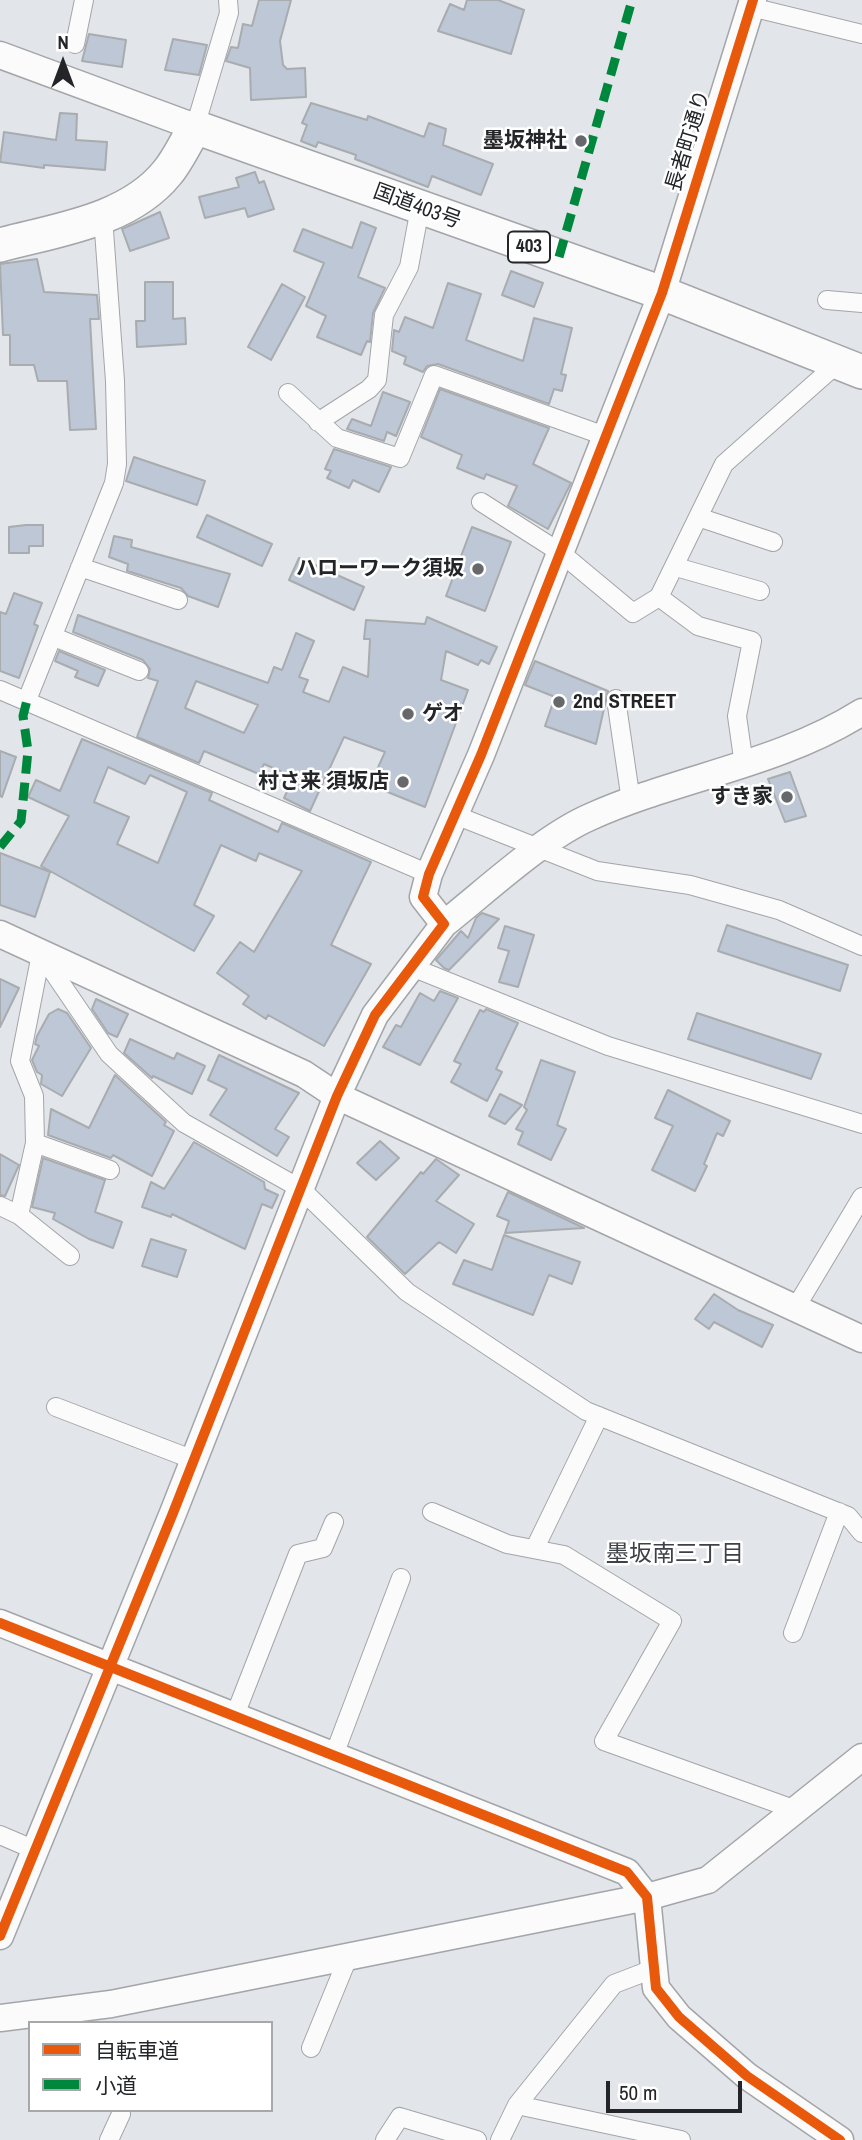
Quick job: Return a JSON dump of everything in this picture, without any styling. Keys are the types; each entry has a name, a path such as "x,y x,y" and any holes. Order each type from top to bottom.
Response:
{"highway":[{"name":"国道403号","path":"195,127 662,293 850,367"},
{"path":"0,245 103,217 136,200 167,174 195,127"}],"street":[{"path":"75,44 83,0"},
{"path":"0,55 195,127 229,13 228,0"},
{"path":"752,4 862,34"},
{"name":"長者町通り","path":"429,874 561,553 662,293 752,4"},
{"path":"318,422 369,389 377,380 384,315 409,267 420,208"},
{"path":"27,700 114,483 117,464 115,381 103,217"},
{"path":"827,300 862,303"},
{"path":"481,502 561,553 633,613 659,597 676,567 724,464 850,367"},
{"path":"288,393 337,438 401,458 434,374 605,436"},
{"path":"698,517 773,542"},
{"path":"80,567 178,600"},
{"path":"676,567 760,591"},
{"path":"659,597 698,626 752,641 737,716 744,765"},
{"path":"54,636 139,671"},
{"path":"0,690 429,874 423,897 444,924"},
{"path":"617,699 631,800"},
{"path":"0,1937 194,1460 337,1096 375,1016 409,966 444,924 541,848 587,818 631,800 799,747 862,712"},
{"path":"455,815 597,871 690,886 779,910 862,946"},
{"path":"0,934 304,1074 337,1096 862,1339"},
{"path":"19,1215 34,1143 34,1096 20,1061 41,954"},
{"path":"41,954 109,1054 184,1124 301,1189 407,1292 586,1411 839,1512 848,1516 862,1533"},
{"path":"409,966 608,1046 862,1124"},
{"path":"34,1143 110,1170"},
{"path":"796,1307 862,1197"},
{"path":"0,1206 19,1215 70,1256"},
{"path":"56,1407 194,1460"},
{"path":"535,1548 599,1416"},
{"path":"432,1512 507,1544 564,1555 672,1621 604,1741 796,1810"},
{"path":"793,1633 839,1512"},
{"path":"235,1715 298,1554 323,1548 334,1522"},
{"path":"334,1755 401,1578"},
{"path":"0,1623 627,1872 647,1897 656,1987 679,2017 747,2076 840,2140"},
{"path":"0,2018 111,2004 647,1897 708,1880 862,1757"},
{"path":"0,1835 35,1850"},
{"path":"311,2048 349,1955"},
{"path":"500,2140 517,2105 614,1984 653,1969"},
{"path":"517,2105 681,2140"},
{"path":"109,2140 121,2114"},
{"path":"385,2140 400,2117 477,2140"}],"building":[{"path":"259,0 291,0 280,41 283,65 287,69 305,68 306,97 251,100 250,68 226,61 231,47 238,48 243,24 252,26"},
{"path":"467,0 498,0 524,10 511,54 438,31 450,4 464,10"},
{"path":"89,34 126,40 122,67 82,61"},
{"path":"173,39 207,45 199,75 165,70"},
{"path":"311,103 367,120 368,116 424,137 429,123 446,129 443,145 493,164 481,195 432,176 428,187 355,159 356,155 318,142 316,147 301,141 307,125 302,123"},
{"path":"60,113 77,114 76,140 107,142 105,170 44,165 44,168 0,162 4,132 56,140"},
{"path":"255,172 259,183 264,181 274,209 248,217 245,208 205,218 199,197 239,187 236,178"},
{"path":"160,212 169,238 130,251 122,229"},
{"path":"361,222 376,228 358,277 385,288 373,313 370,342 367,341 361,355 317,337 326,316 306,306 324,263 294,251 303,229 352,248"},
{"path":"37,259 44,292 97,295 99,319 90,319 96,429 70,430 67,381 38,381 34,365 10,365 10,335 3,335 0,264"},
{"path":"511,271 543,283 534,307 502,295"},
{"path":"145,282 173,282 173,319 185,318 186,344 137,347 136,321 145,321"},
{"path":"448,283 481,294 466,340 487,348 523,361 534,318 572,328 561,374 566,375 562,391 554,389 549,404 438,364 427,366 423,372 404,364 406,357 392,351 394,330 399,332 405,317 433,328"},
{"path":"282,284 305,297 271,360 248,347"},
{"path":"440,389 549,428 533,464 571,483 548,529 508,506 517,486 486,474 484,479 457,468 462,455 421,437"},
{"path":"383,392 410,402 396,436 387,432 384,441 347,429 352,419 371,426"},
{"path":"334,449 391,467 379,492 353,480 349,488 327,478 331,471 325,469"},
{"path":"134,457 205,481 197,505 126,481"},
{"path":"207,515 272,544 262,566 197,537"},
{"path":"43,525 43,546 29,546 29,553 9,553 9,527"},
{"name":"ハローワーク須坂","path":"472,527 511,542 485,611 446,596"},
{"path":"114,536 132,540 131,547 230,574 218,607 188,596 181,588 127,571 128,564 109,557"},
{"path":"299,558 364,587 354,610 289,580"},
{"path":"14,593 42,603 34,624 38,626 19,678 0,671 0,612 6,614"},
{"path":"78,615 268,683 274,667 282,670 296,633 314,641 299,677 308,680 303,692 329,702 343,667 368,677 370,639 364,639 366,620 425,624 427,617 497,647 489,664 481,660 478,665 446,651 441,680 468,690 425,807 370,785 385,752 344,737 310,811 284,798 294,777 264,764 259,774 204,751 199,763 137,737 158,681 148,678 150,669 143,660 73,632","holes":["196,681 258,705 244,733 185,708"]},
{"path":"59,651 105,670 98,686 75,677 78,671 55,661"},
{"name":"2nd STREET","path":"535,661 608,691 596,744 545,726 555,697 525,685"},
{"path":"82,739 212,793 209,800 278,832 282,823 371,862 331,945 371,964 324,1046 268,1015 266,1019 243,1004 249,996 217,973 240,942 254,952 302,871 259,853 256,861 221,845 194,905 214,916 194,951 41,866 69,816 28,797 36,780 60,791","holes":["108,767 145,784 150,775 187,792 158,863 117,844 129,817 94,802"]},
{"path":"0,751 16,757 2,797 0,796"},
{"name":"すき家","path":"790,772 806,816 785,822 768,779"},
{"path":"0,853 50,872 35,917 0,905"},
{"path":"482,913 499,919 449,970 444,968 436,960 461,931 468,938 476,918"},
{"path":"727,925 848,965 840,991 718,951"},
{"path":"505,926 534,935 518,987 499,982 509,951 498,948"},
{"path":"0,979 19,988 0,1027"},
{"path":"440,991 458,998 420,1065 383,1047 396,1025 401,1027 420,993 434,1001"},
{"path":"96,999 128,1014 117,1037 108,1033 92,1009"},
{"path":"58,1009 67,1013 91,1048 62,1096 41,1084 42,1075 37,1072 32,1060 39,1046 35,1044 37,1036 49,1014"},
{"path":"486,1009 518,1023 496,1069 502,1072 487,1101 451,1082 461,1064 454,1061 480,1010 484,1012"},
{"path":"697,1013 821,1054 811,1079 688,1039"},
{"path":"130,1039 174,1059 177,1053 205,1066 192,1094 153,1076 152,1078 124,1053"},
{"path":"219,1055 299,1093 275,1129 289,1137 277,1156 210,1115 227,1089 208,1080"},
{"path":"541,1060 575,1072 557,1125 566,1129 551,1160 518,1144 523,1132 516,1129 527,1110 524,1107"},
{"path":"115,1075 166,1122 164,1125 174,1131 152,1176 113,1155 111,1158 48,1135 51,1109 89,1128"},
{"path":"668,1090 730,1121 723,1136 717,1133 704,1164 707,1166 695,1191 652,1170 673,1126 655,1118"},
{"path":"500,1094 522,1105 505,1124 489,1116"},
{"path":"380,1141 399,1158 376,1180 357,1163"},
{"path":"194,1142 264,1182 265,1189 278,1195 272,1208 262,1204 245,1249 172,1214 171,1217 142,1207 151,1182 164,1189"},
{"path":"0,1154 19,1165 5,1196 0,1195"},
{"path":"43,1158 105,1180 95,1212 122,1222 113,1248 89,1239 53,1219 55,1213 32,1207"},
{"path":"436,1159 459,1175 436,1201 474,1224 456,1253 439,1242 405,1274 367,1237 421,1172 423,1174"},
{"path":"508,1192 584,1228 505,1233 509,1221 497,1216"},
{"path":"504,1235 580,1262 572,1284 549,1275 533,1315 453,1284 464,1260 492,1270"},
{"path":"151,1239 186,1250 177,1277 142,1266"},
{"path":"714,1294 738,1310 773,1325 762,1347 714,1322 709,1329 695,1319"}],"marked path":[{"path":"559,257 632,0"},
{"path":"0,847 21,821 28,751 23,716 27,700"}],"cycle path":[{"path":"0,1936 173,1513 337,1096 375,1015 444,924 423,897 429,874 481,755 662,293 753,0"},
{"path":"0,1623 627,1872 647,1897 656,1988 679,2017 747,2076 840,2140"}],"place":[{"name":"墨坂神社","path":"581,141"},
{"name":"ハローワーク須坂","path":"478,569"},
{"name":"2nd STREET","path":"559,702"},
{"name":"ゲオ","path":"408,714"},
{"name":"村さ来 須坂店","path":"403,782"},
{"name":"すき家","path":"787,797"}],"district":[{"name":"墨坂南三丁目","path":"675,1555"}]}
